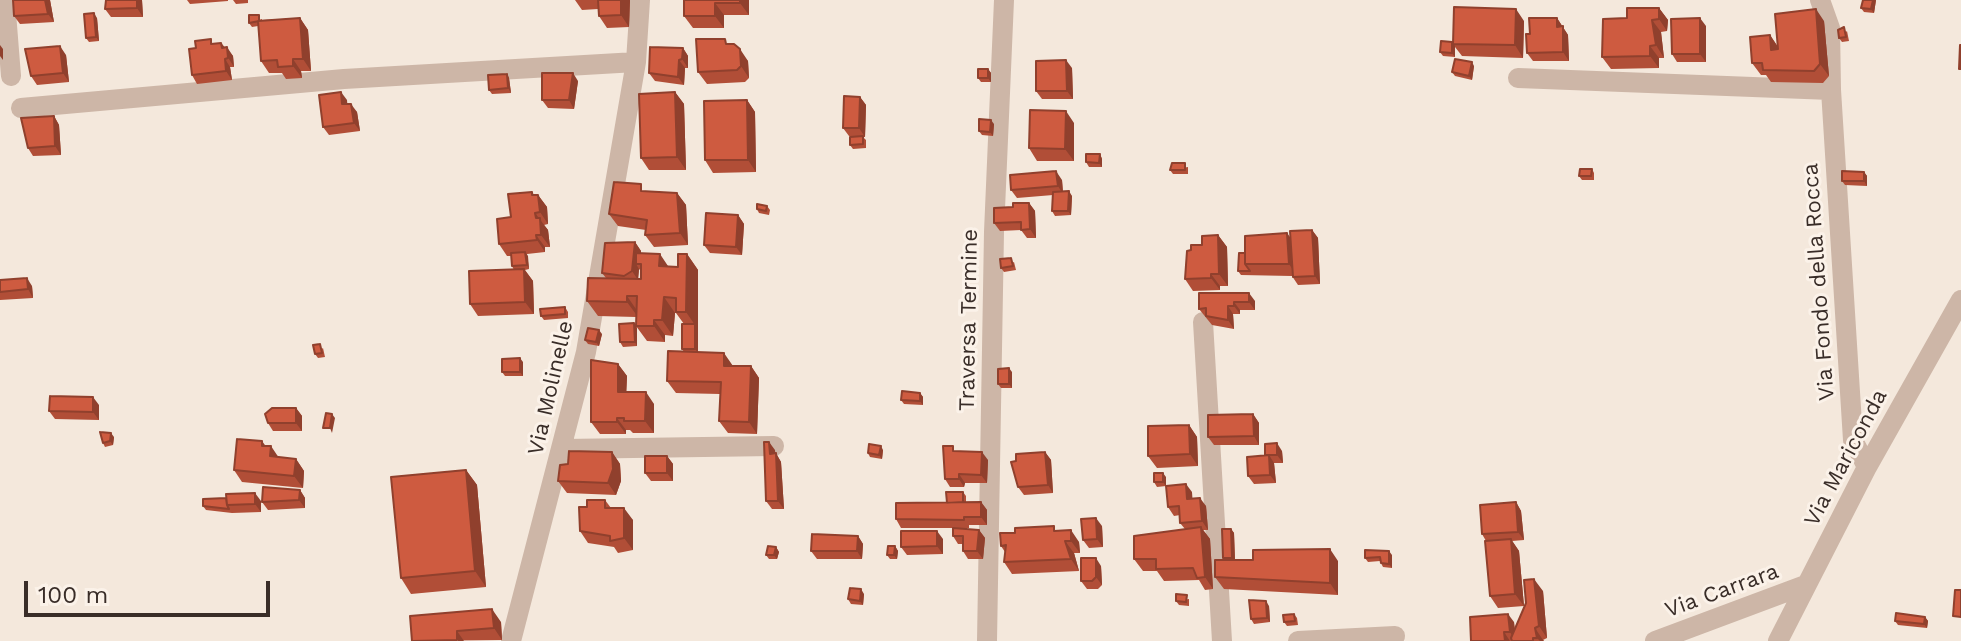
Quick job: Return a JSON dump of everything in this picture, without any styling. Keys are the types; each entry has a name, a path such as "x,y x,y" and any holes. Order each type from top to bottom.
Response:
{"street":[{"path":"5,0 11,76"},
{"name":"Via Molinelle","path":"511,641 586,352 636,62 640,0"},
{"name":"Traversa Termine","path":"987,641 994,232 1004,0"},
{"name":"Via Fondo della Rocca","path":"1820,0 1830,28 1831,90 1853,440 1867,467"},
{"path":"21,108 344,79 636,62"},
{"path":"1518,78 1831,90"},
{"name":"Via Mariconda","path":"1778,641 1867,467 1961,300"},
{"path":"1203,322 1222,641"},
{"path":"563,449 774,446"},
{"name":"Via Carrara","path":"1655,641 1805,585"},
{"path":"1298,641 1395,636"}],"building":[{"path":"13,0 45,0 48,14 14,16"},
{"path":"106,0 137,0 137,8 105,9"},
{"path":"598,0 621,0 621,15 599,16"},
{"path":"684,0 740,0 740,3 715,3 715,16 684,16"},
{"path":"1863,0 1873,0 1871,9 1861,8"},
{"path":"1454,7 1516,9 1515,45 1453,44"},
{"path":"1627,8 1659,8 1659,19 1652,20 1656,45 1650,46 1650,56 1602,57 1603,19 1627,18"},
{"path":"1816,9 1820,64 1814,71 1763,70 1762,63 1752,63 1750,37 1770,35 1771,50 1778,49 1775,14"},
{"path":"94,13 96,37 86,38 84,14"},
{"path":"249,15 259,15 259,21 249,23"},
{"path":"300,18 303,59 293,59 293,66 278,67 277,60 261,61 258,21"},
{"path":"1529,18 1557,18 1557,27 1563,26 1563,52 1527,53"},
{"path":"1700,18 1700,54 1672,54 1671,19"},
{"path":"1844,27 1846,37 1839,38 1838,30"},
{"path":"211,39 211,44 221,43 222,48 227,47 226,71 192,75 189,49 196,48 195,41"},
{"path":"696,39 725,39 726,44 734,44 740,49 741,66 737,70 698,72"},
{"path":"1441,41 1452,42 1452,53 1440,52"},
{"path":"60,46 63,73 31,76 25,49"},
{"path":"650,47 683,48 678,77 649,73"},
{"path":"1455,59 1472,62 1469,76 1452,72"},
{"path":"1066,60 1067,91 1036,91 1036,61"},
{"path":"978,69 988,69 988,78 978,78"},
{"path":"542,73 573,73 569,100 542,100"},
{"path":"507,74 508,88 489,90 488,75"},
{"path":"341,92 342,104 351,104 354,123 323,127 319,95"},
{"path":"675,92 677,157 641,158 639,94"},
{"path":"844,96 860,97 859,128 843,128"},
{"path":"747,100 748,160 705,160 704,101"},
{"path":"1030,110 1066,111 1065,149 1029,148"},
{"path":"54,116 55,146 28,148 21,118"},
{"path":"979,119 991,120 990,132 979,131"},
{"path":"863,136 863,144 850,145 850,137"},
{"path":"1086,154 1100,154 1099,163 1086,162"},
{"path":"1172,163 1185,163 1185,170 1170,170"},
{"path":"1580,169 1592,169 1591,176 1579,176"},
{"path":"1056,171 1058,186 1011,190 1010,175"},
{"path":"1842,171 1864,172 1864,181 1842,181"},
{"path":"614,182 641,184 641,191 677,193 680,233 645,235 647,220 609,214"},
{"path":"1069,191 1068,211 1052,211 1053,192"},
{"path":"532,192 532,195 538,195 540,212 535,213 536,218 540,218 541,235 536,235 537,240 499,244 497,219 511,217 508,194"},
{"path":"1013,203 1029,203 1030,229 1021,230 1021,222 994,223 994,208 1013,207"},
{"path":"757,204 767,206 766,211 757,209"},
{"path":"706,213 738,215 736,247 704,245"},
{"path":"1312,230 1315,276 1293,277 1290,231"},
{"path":"1287,233 1289,264 1245,264 1245,236"},
{"path":"1218,235 1219,274 1211,274 1211,278 1185,279 1187,251 1191,250 1191,245 1202,245 1202,236"},
{"path":"635,242 632,271 624,276 602,273 605,243"},
{"path":"525,252 527,265 512,266 511,253"},
{"path":"636,253 660,254 659,266 678,267 678,254 687,254 686,312 676,312 676,298 664,297 662,320 654,320 654,326 636,326 637,296 627,296 627,302 587,301 588,278 641,279 641,264 636,264"},
{"path":"1239,253 1245,253 1245,264 1250,271 1238,271"},
{"path":"1011,258 1013,266 1001,268 1000,259"},
{"path":"524,269 525,302 470,304 469,271"},
{"path":"27,278 28,289 0,292 0,280"},
{"path":"1199,293 1249,293 1249,302 1234,302 1234,306 1228,306 1228,320 1206,316 1206,308 1199,309"},
{"path":"565,307 565,314 541,316 540,309"},
{"path":"634,323 635,342 620,342 619,324"},
{"path":"682,324 695,324 695,349 682,349"},
{"path":"588,328 599,330 596,342 585,340"},
{"path":"320,344 322,353 315,354 313,345"},
{"path":"668,351 724,353 724,366 751,366 749,422 719,421 721,382 667,381"},
{"path":"520,358 520,372 502,372 502,359"},
{"path":"591,360 618,364 618,392 646,392 645,421 617,418 617,422 591,422"},
{"path":"1009,368 1009,384 998,384 998,369"},
{"path":"902,391 920,393 920,401 901,400"},
{"path":"50,396 93,397 93,412 49,411"},
{"path":"272,408 296,408 296,423 268,423 265,414"},
{"path":"326,413 332,414 330,428 323,428"},
{"path":"1253,414 1254,436 1208,437 1208,415"},
{"path":"1189,425 1190,454 1148,456 1148,426"},
{"path":"100,432 111,433 110,441 103,443"},
{"path":"237,439 262,441 262,446 271,446 270,456 296,459 294,476 234,470"},
{"path":"764,442 769,442 770,454 776,453 778,501 766,501"},
{"path":"1277,443 1277,455 1265,455 1265,444"},
{"path":"869,444 881,446 879,455 868,453"},
{"path":"943,446 953,446 953,451 982,452 981,475 959,474 959,479 945,479"},
{"path":"569,451 612,452 613,469 608,483 558,481 560,465 568,464"},
{"path":"1045,452 1048,485 1018,487 1011,462 1016,461 1016,454"},
{"path":"1269,455 1270,475 1248,476 1247,457"},
{"path":"645,456 667,456 667,473 645,473"},
{"path":"466,470 475,571 401,578 391,477"},
{"path":"1154,473 1163,473 1163,482 1154,482"},
{"path":"1186,484 1187,499 1200,498 1202,521 1180,523 1179,506 1168,507 1166,486"},
{"path":"263,487 300,490 299,500 262,502"},
{"path":"946,492 963,492 963,502 947,503"},
{"path":"255,493 255,504 227,505 226,494"},
{"path":"226,498 229,509 203,506 203,499"},
{"path":"587,500 605,500 605,508 624,508 624,538 610,541 610,536 580,531 579,507 587,507"},
{"path":"981,502 981,517 964,517 964,520 896,519 896,503"},
{"path":"1516,502 1518,532 1482,534 1480,505"},
{"path":"1096,518 1097,539 1083,540 1081,519"},
{"path":"1054,526 1054,531 1071,530 1071,541 1065,541 1071,559 1004,562 1006,545 1001,546 1000,533 1015,533 1015,528"},
{"path":"1201,527 1205,577 1197,578 1193,568 1156,569 1156,559 1134,559 1134,536"},
{"path":"953,528 979,530 977,551 963,551 963,536 953,536"},
{"path":"1222,529 1231,529 1232,558 1223,558"},
{"path":"901,531 937,531 937,546 901,547"},
{"path":"812,534 858,536 857,551 811,551"},
{"path":"1511,539 1515,594 1490,596 1485,541"},
{"path":"768,546 776,547 774,555 766,555"},
{"path":"888,546 895,546 894,555 887,555"},
{"path":"1330,549 1330,583 1215,577 1215,560 1253,560 1253,550"},
{"path":"1365,550 1389,551 1389,564 1381,563 1380,557 1365,558"},
{"path":"1081,558 1096,558 1096,577 1092,581 1081,581"},
{"path":"1534,579 1539,626 1535,628 1537,638 1533,641 1512,641 1526,603 1524,580"},
{"path":"850,588 861,589 860,601 848,599"},
{"path":"1955,590 1961,590 1961,617 1953,616"},
{"path":"1176,594 1187,595 1186,602 1176,601"},
{"path":"1249,600 1266,601 1267,618 1251,619"},
{"path":"492,609 494,628 457,631 457,640 412,641 410,616"},
{"path":"1896,613 1925,617 1924,624 1895,621"},
{"path":"1294,614 1295,621 1284,622 1283,615"},
{"path":"1508,614 1510,632 1504,632 1505,641 1471,641 1470,617"}]}
